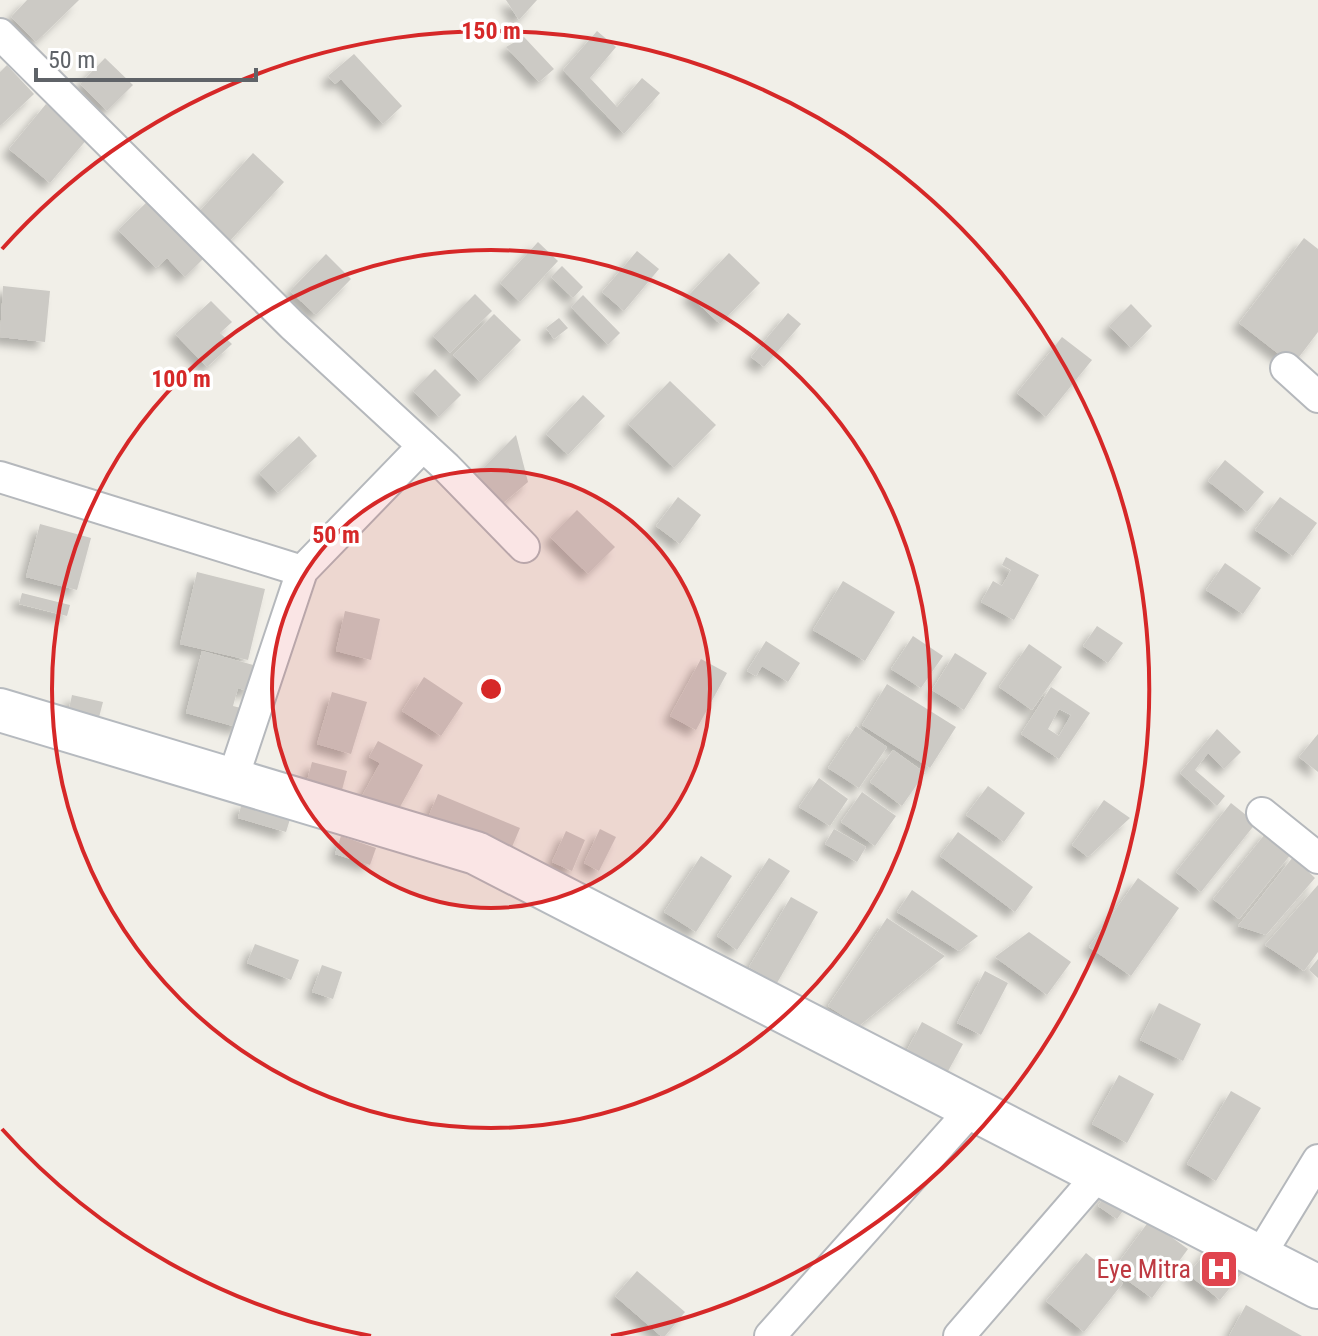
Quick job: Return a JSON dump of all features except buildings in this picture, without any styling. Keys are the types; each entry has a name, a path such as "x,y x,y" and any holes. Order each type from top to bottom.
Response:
{"street":[{"path":"0,34 292,325 423,446 524,547"},
{"path":"1286,368 1318,397"},
{"path":"232,781 302,571 423,446"},
{"path":"0,477 302,571"},
{"path":"0,710 476,853 1318,1287"},
{"path":"1262,813 1318,858"},
{"path":"770,1336 972,1109"},
{"path":"1259,1257 1318,1160"},
{"path":"959,1336 1100,1173"}],"place":[{"name":"Eye Mitra","path":"1219,1269"}]}
